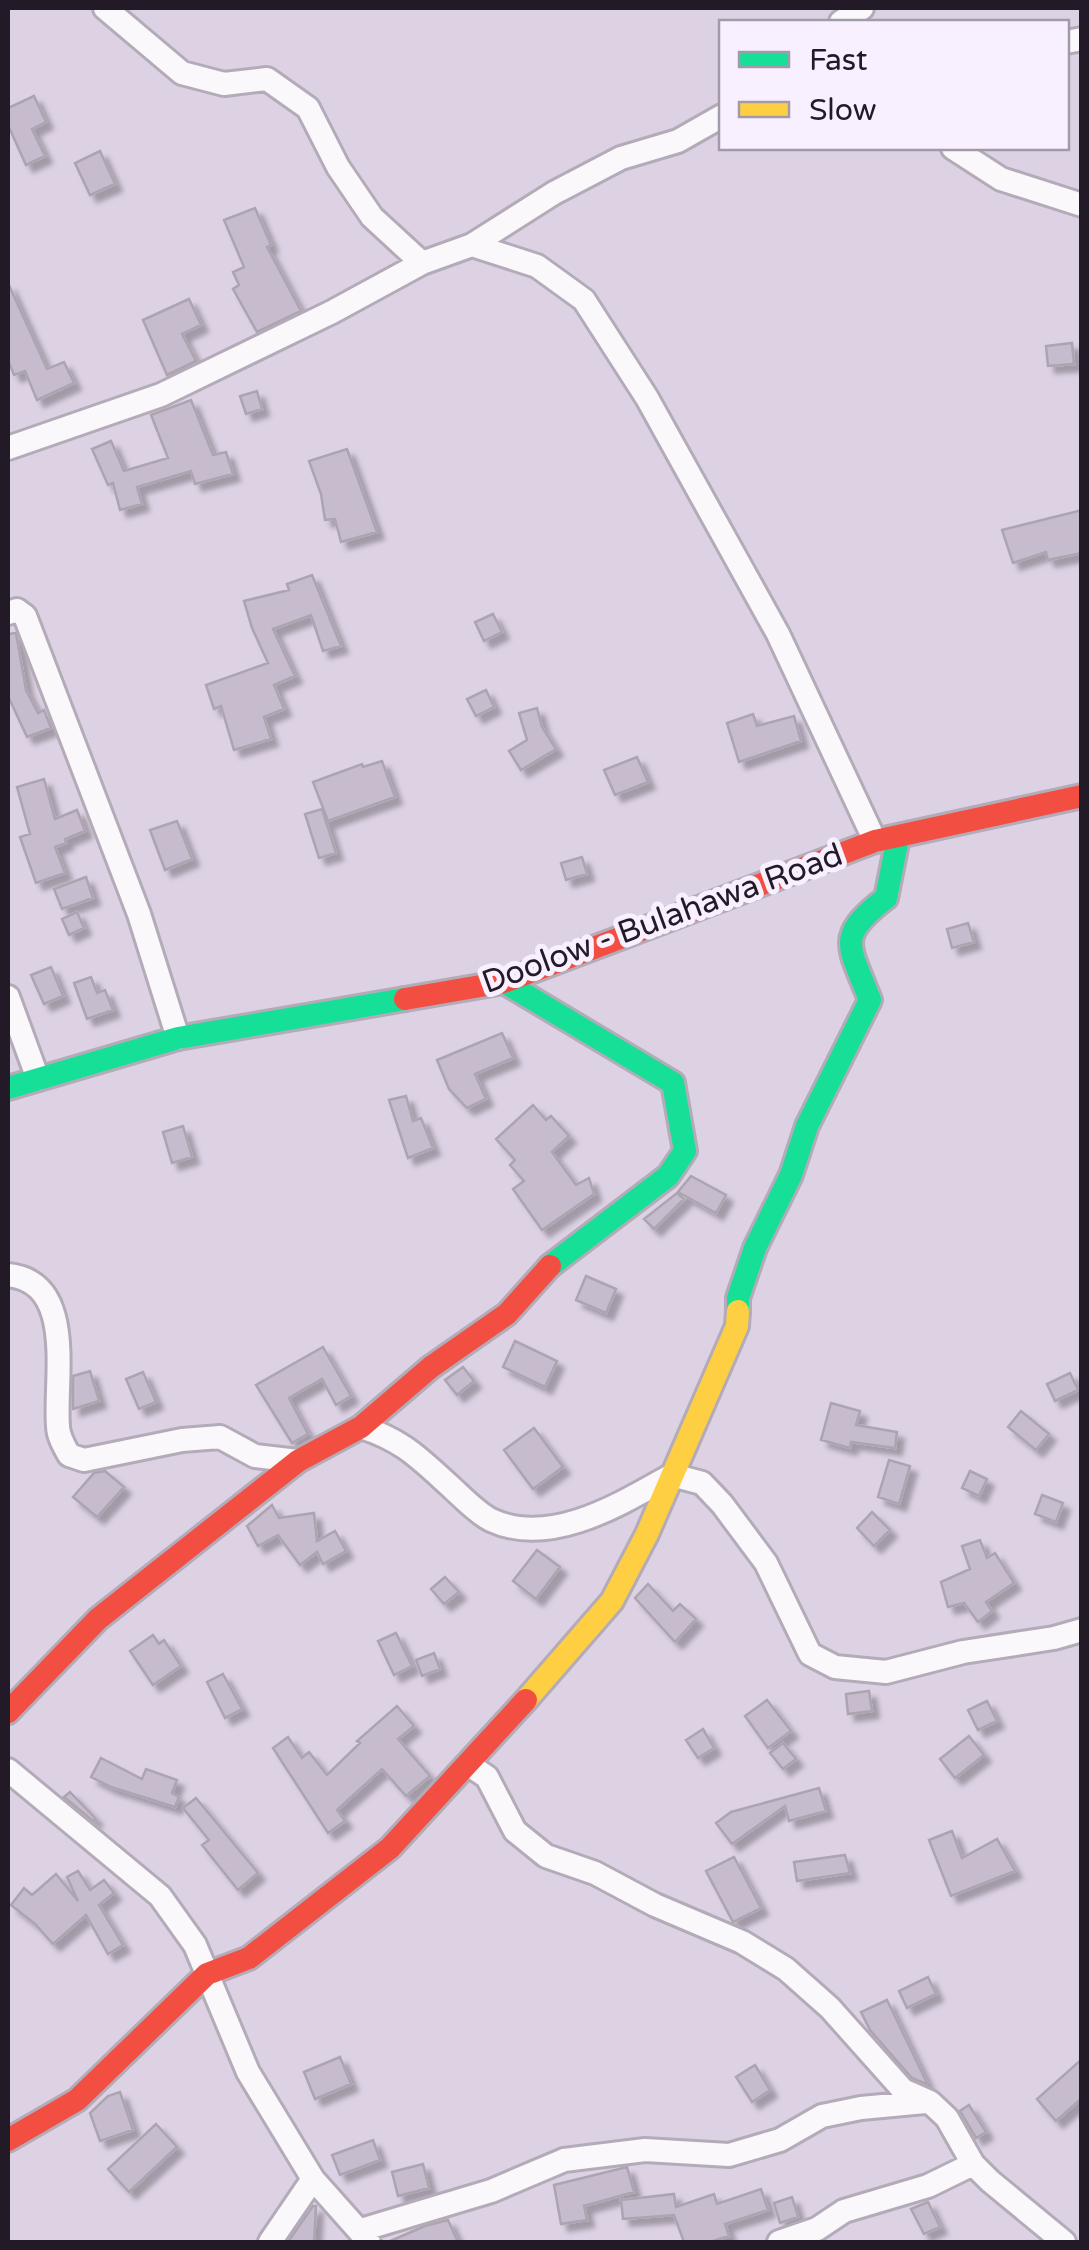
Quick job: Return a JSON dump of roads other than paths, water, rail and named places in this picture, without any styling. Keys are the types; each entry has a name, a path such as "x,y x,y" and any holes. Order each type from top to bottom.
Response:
{"street":[{"path":"105,8 182,73 224,84 268,78 308,108 338,167 372,218 422,263"},
{"path":"8,448 161,395 332,312 422,263 472,245 554,193 622,158 678,142 719,118"},
{"path":"957,150 1001,179 1082,205"},
{"path":"8,2140 77,2100 206,1974 250,1958 390,1848 612,1601 648,1534 737,1326 738,1298 755,1248 792,1175 807,1126 870,1000 850,946 856,921 886,898 887,840 646,398 584,300 538,266 472,245"},
{"path":"8,613 17,610 24,616 38,650 139,914 178,1038"},
{"name":"Doolow - Bulahawa Road","path":"8,1088 178,1038 504,982 887,840 1082,796"},
{"path":"8,1712 98,1619 298,1462 360,1427 431,1367 507,1314 552,1263 668,1176 684,1151 673,1083 504,982"},
{"path":"8,997 38,1079"},
{"path":"8,1274 34,1286 52,1307 59,1340 58,1431 69,1455 84,1460 182,1440 220,1437 254,1456 298,1462"},
{"path":"360,1427 392,1436 490,1519 518,1528 566,1524 601,1514 672,1476 702,1483 766,1563 810,1654 835,1667 886,1672 963,1652 1082,1630"},
{"path":"468,1765 488,1777 515,1831 546,1856 595,1873 655,1906 742,1942 786,1970 840,2019 904,2090 930,2102 946,2118 973,2164 1064,2242"},
{"path":"8,1770 160,1896 195,1945 248,2072 313,2179 365,2236 564,2160 644,2150 729,2155 780,2140 822,2116 930,2102"},
{"path":"779,2242 817,2229 844,2212 928,2186 973,2164"},
{"path":"270,2242 313,2179"}]}
